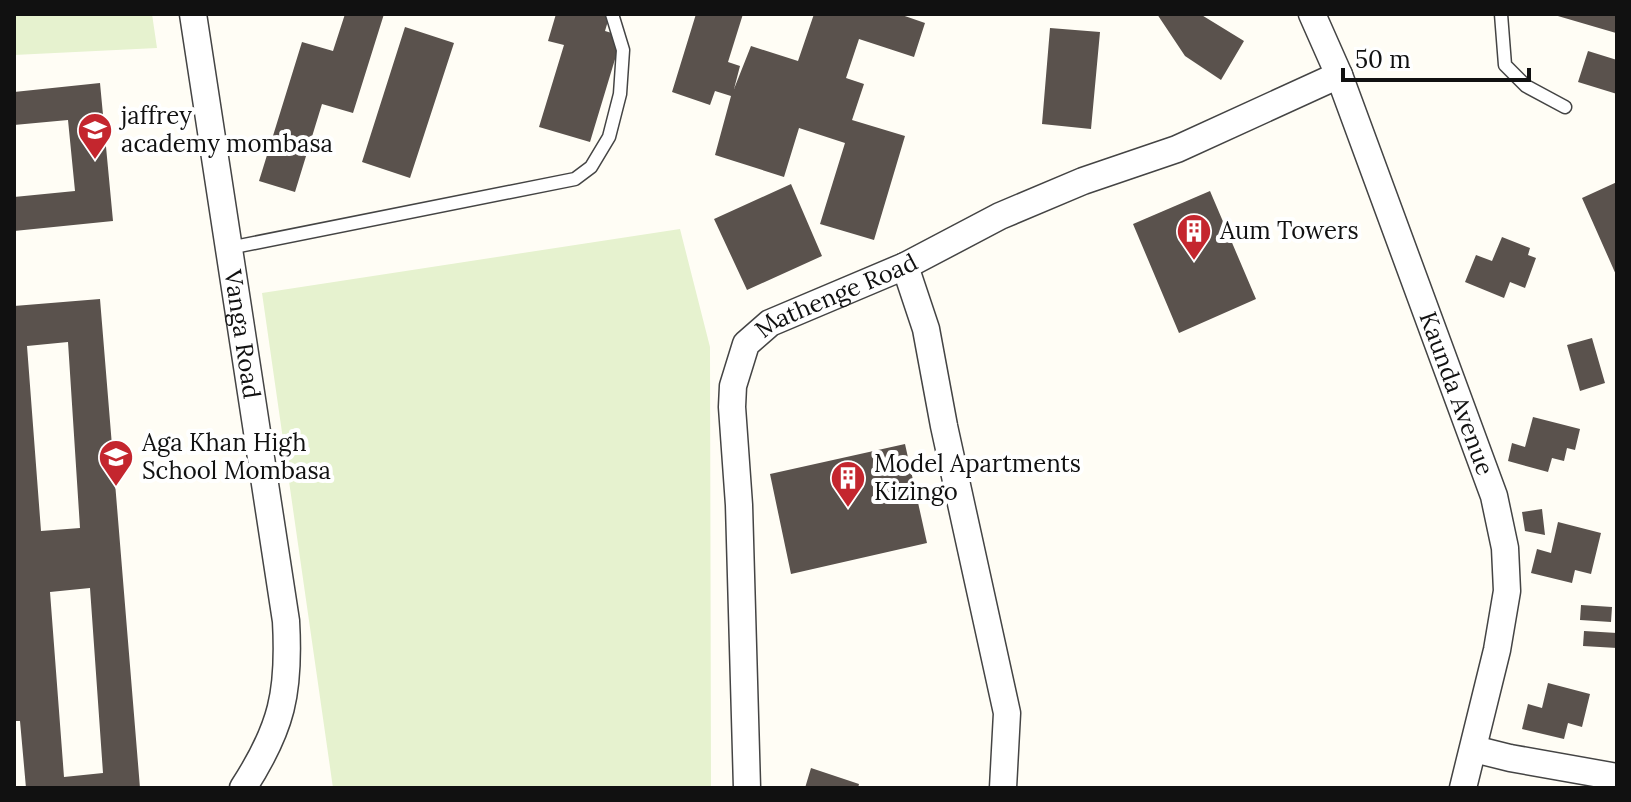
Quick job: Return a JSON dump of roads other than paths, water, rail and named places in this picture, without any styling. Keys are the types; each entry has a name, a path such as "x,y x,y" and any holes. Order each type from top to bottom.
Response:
{"street":[{"name":"Vanga Road","path":"193,14 286,621 288,667 281,711 265,754 243,788"},
{"name":"Kaunda Avenue","path":"1312,14 1339,75 1494,496 1505,548 1507,591 1497,650 1463,788"},
{"name":"Mathenge Road","path":"747,788 740,535 732,407 738,367 746,344 770,323 905,266 1000,216 1083,181 1177,149 1339,75"},
{"path":"905,266 926,329 944,426 1007,713 1003,788"},
{"path":"1474,749 1617,777"}],"lane":[{"path":"229,248 575,179 591,167 609,137 620,94 623,50 612,14"},
{"path":"1501,14 1505,65 1526,86 1565,107"}],"place":[{"name":"jaffrey academy mombasa","path":"95,161"},
{"name":"Aum Towers","path":"1194,262"},
{"name":"Aga Khan High School Mombasa","path":"116,488"},
{"name":"Model Apartments Kizingo","path":"848,509"}]}
